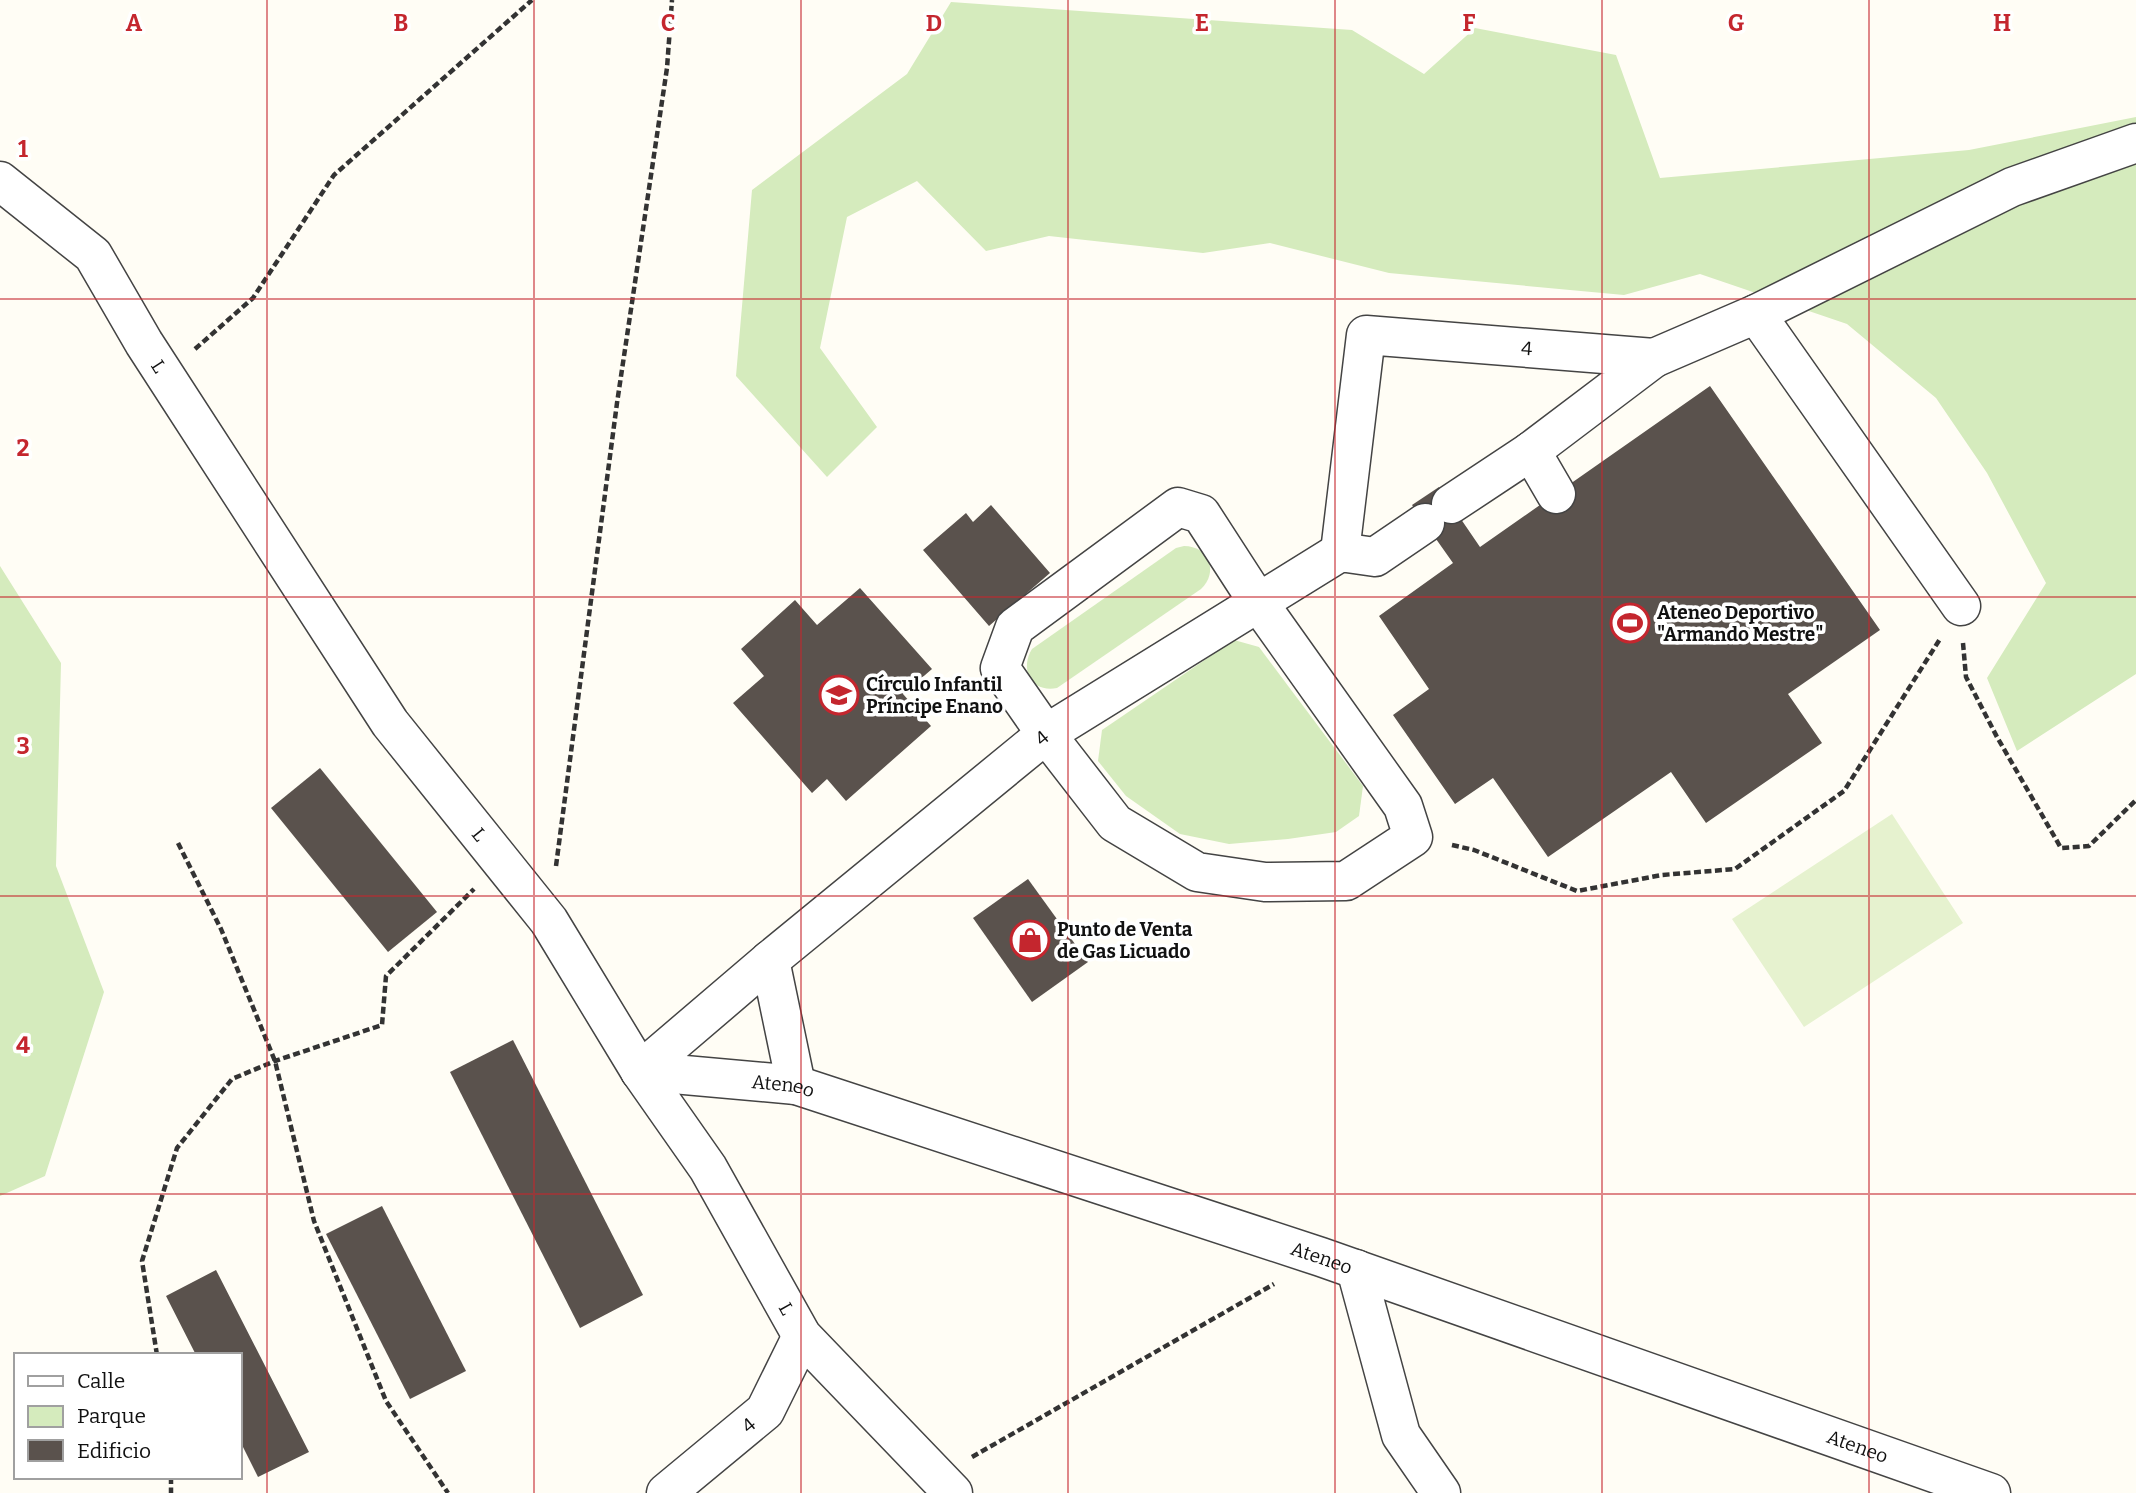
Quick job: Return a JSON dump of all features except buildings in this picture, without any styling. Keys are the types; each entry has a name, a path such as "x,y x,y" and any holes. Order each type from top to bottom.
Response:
{"street":[{"path":"1340,552 1375,557 1531,451 1654,358 1756,314 2012,187 2136,143"},
{"name":"L","path":"0,181 93,255 178,397 390,723 549,921 640,1071 708,1168 802,1336 945,1485"},
{"path":"1756,314 1961,606"},
{"name":"4","path":"640,1071 770,960 1046,734 1340,552 1366,335 1654,358"},
{"path":"1531,451 1556,494"},
{"path":"1178,507 1201,514 1258,602 1403,806 1413,837 1346,881 1265,882 1197,872 1115,823 1046,734 1000,668 1015,627 1178,507"},
{"path":"770,960 796,1085"},
{"name":"Ateneo","path":"640,1071 796,1085 1338,1263 1991,1493"},
{"path":"1338,1263 1401,1435 1441,1493"},
{"name":"4","path":"666,1493 765,1411 802,1336"}],"path":[{"path":"178,397 180,362 253,298 334,175 532,0"},
{"path":"549,921 617,403 667,68 672,0"},
{"path":"1961,606 1966,677 2003,749 2061,848 2089,846 2136,800"},
{"path":"1413,837 1474,850 1577,891 1662,875 1735,869 1844,791 1961,606"},
{"path":"178,844 221,929 275,1061 314,1221 386,1401 448,1493"},
{"path":"157,1353 142,1261 177,1148 232,1079 275,1061 383,1025 386,976 465,900 499,859"},
{"path":"945,1485 1338,1263"}],"green space":[{"path":"951,2 1352,30 1424,74 1475,28 1616,55 1660,178 1969,150 2136,117 2136,674 2017,751 1987,678 2046,583 1987,473 1936,398 1847,324 1700,274 1624,295 1389,273 1270,243 1203,253 1049,236 986,251 917,181 847,217 820,348 877,427 827,477 736,376 752,190 907,74"},
{"path":"1184,546 1200,550 1209,561 1209,575 1201,589 1057,688 1041,687 1030,678 1027,665 1032,649 1176,548"},
{"path":"0,566 61,663 56,866 104,992 45,1176 0,1196"},
{"path":"1234,640 1259,647 1363,786 1359,816 1336,832 1229,844 1180,834 1126,796 1098,761 1102,730"},
{"path":"1892,814 1963,923 1804,1027 1732,919"}],"place":[{"name":"Ateneo Deportivo \"Armando Mestre\"","path":"1630,623"},
{"name":"Círculo Infantil Príncipe Enano","path":"839,695"},
{"name":"Punto de Venta de Gas Licuado","path":"1030,940"}]}
